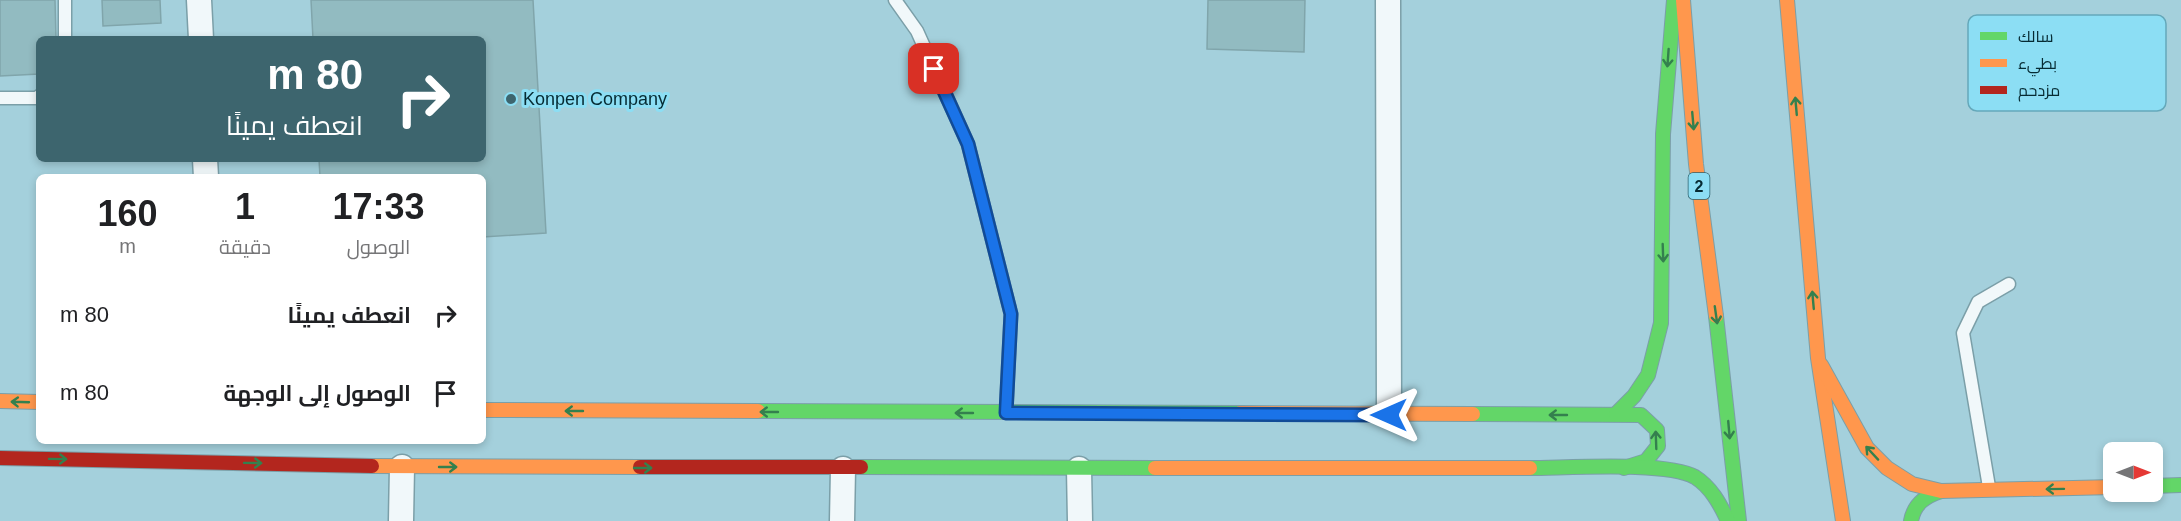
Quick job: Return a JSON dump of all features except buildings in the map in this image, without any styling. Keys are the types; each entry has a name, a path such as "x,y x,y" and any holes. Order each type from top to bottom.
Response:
{"main road":[{"path":"1616,414 1637,393 1646,377 1654,360 1662,323 1663,123 1674,0"},
{"name":"2","path":"1683,0 1696,165 1724,372 1739,521"},
{"path":"1787,0 1818,358 1843,521"},
{"path":"1818,358 1850,422 1867,448 1887,468 1912,484 1941,491 2103,487"},
{"path":"0,401 36,402"},
{"path":"486,410 1389,415 1631,414 1648,418 1659,440 1657,450 1648,462 1634,467 1616,469"},
{"path":"0,458 402,467 1662,468 1686,472 1704,482 1714,493 1728,521"},
{"path":"2163,486 2181,485"},
{"path":"1911,521 1916,506 1922,498 1941,491"}],"street":[{"path":"199,0 201,36"},
{"path":"1388,0 1389,415"},
{"path":"401,521 402,467"},
{"path":"842,521 843,469"},
{"path":"1079,469 1080,521"}],"lane":[{"path":"65,0 65,36"},
{"path":"895,0 917,31 968,144 1011,314 1006,413"},
{"path":"0,99 36,98"},
{"path":"1989,490 1963,333 1978,302 2009,284"}],"traffic: fast":[{"path":"1616,414 1634,396 1648,375 1661,323 1663,134 1674,0"},
{"path":"1716,316 1739,521"},
{"path":"758,411 1240,413"},
{"path":"1473,414 1641,415 1657,430 1658,446 1646,461 1624,468"},
{"path":"861,467 1155,468"},
{"path":"1530,468 1640,467 1682,472 1695,477 1706,486 1728,521"},
{"path":"2163,486 2181,485"},
{"path":"1911,521 1912,515 1921,502 1941,491"}],"traffic: slow":[{"path":"1683,0 1696,164 1716,316"},
{"path":"1787,0 1818,358 1843,521"},
{"path":"1821,365 1867,448 1887,468 1912,484 1941,491 2103,487"},
{"path":"0,401 36,402"},
{"path":"486,410 758,411"},
{"path":"1240,413 1473,414"},
{"path":"372,466 640,467"},
{"path":"1155,468 1530,468"}],"traffic: jam":[{"path":"0,458 372,466"},
{"path":"640,467 861,467"}],"place":[{"name":"Konpen Company","path":"511,99"}],"route":[{"path":"934,69 968,144 1011,314 1006,413 1389,415"}]}
